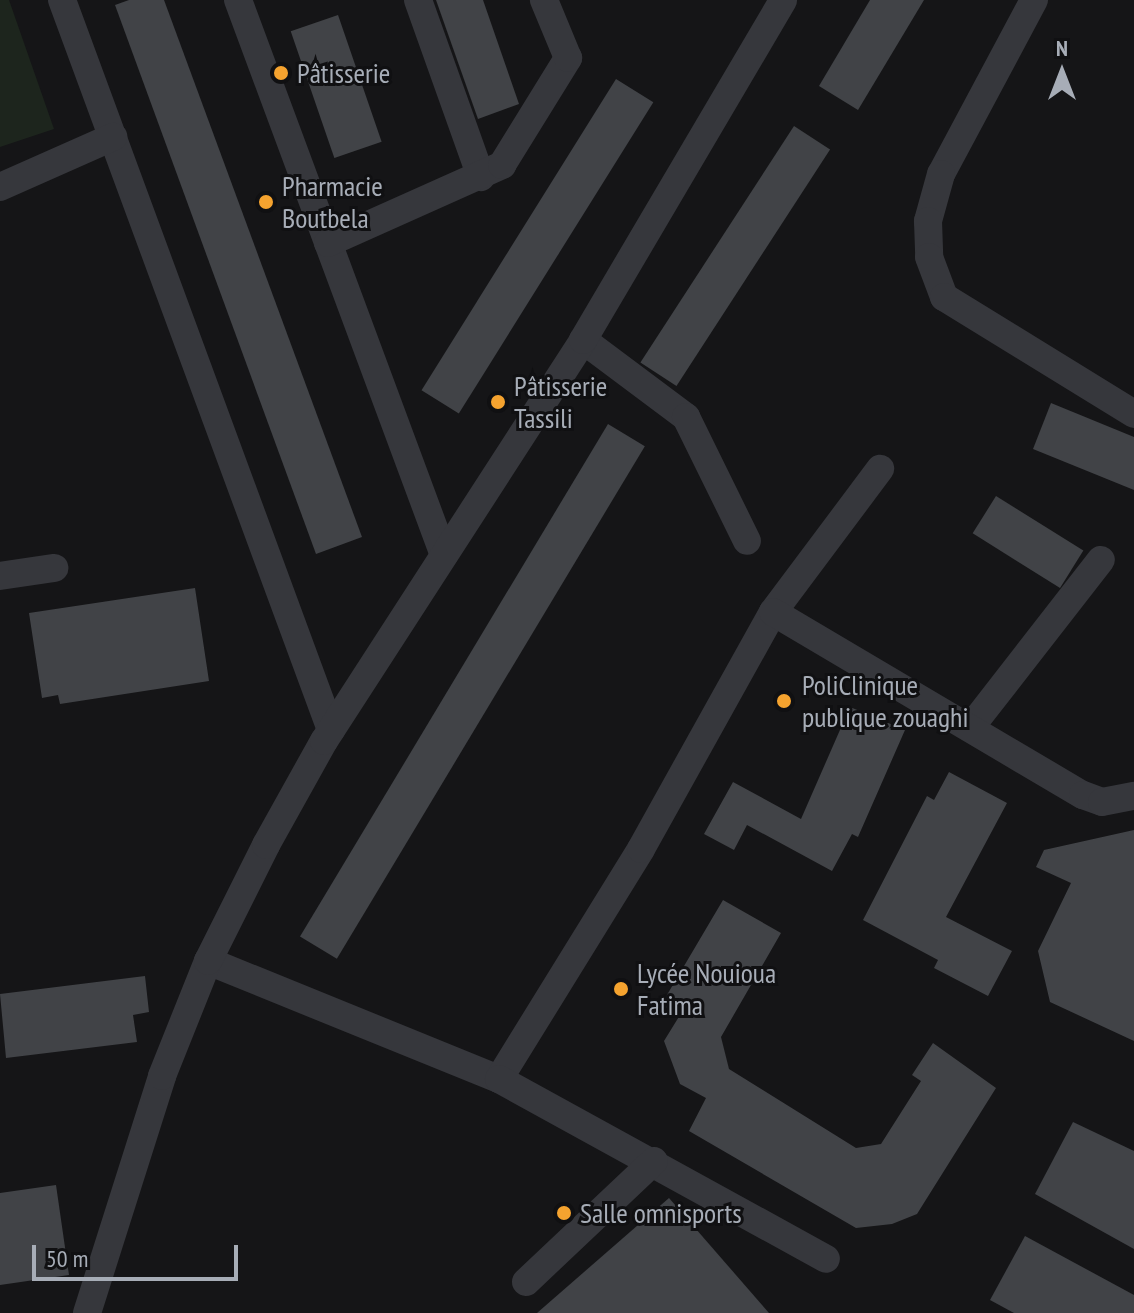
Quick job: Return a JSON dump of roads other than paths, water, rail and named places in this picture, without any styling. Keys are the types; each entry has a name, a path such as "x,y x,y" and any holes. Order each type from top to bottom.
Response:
{"street":[{"path":"62,0 331,730"},
{"path":"238,0 444,555"},
{"path":"418,0 481,177"},
{"path":"328,243 502,165 568,58 544,0"},
{"path":"87,1313 162,1076 208,961 266,845 331,730 583,340 783,0"},
{"path":"1034,0 941,174 928,221 929,257 944,297 1134,414"},
{"path":"0,187 113,137"},
{"path":"583,340 686,417 747,541"},
{"path":"499,1079 648,836 773,612 880,469"},
{"path":"970,728 1101,560"},
{"path":"0,576 54,568"},
{"path":"773,612 1083,795 1102,802 1134,796"},
{"path":"208,961 499,1079 654,1161 826,1259"},
{"path":"526,1282 654,1161"}],"place":[{"name":"Pâtisserie","path":"281,73"},
{"name":"Pharmacie Boutbela","path":"266,202"},
{"name":"Pâtisserie Tassili","path":"498,402"},
{"name":"PoliClinique publique zouaghi","path":"784,701"},
{"name":"Lycée Nouioua Fatima","path":"621,989"},
{"name":"Salle omnisports","path":"564,1213"}]}
